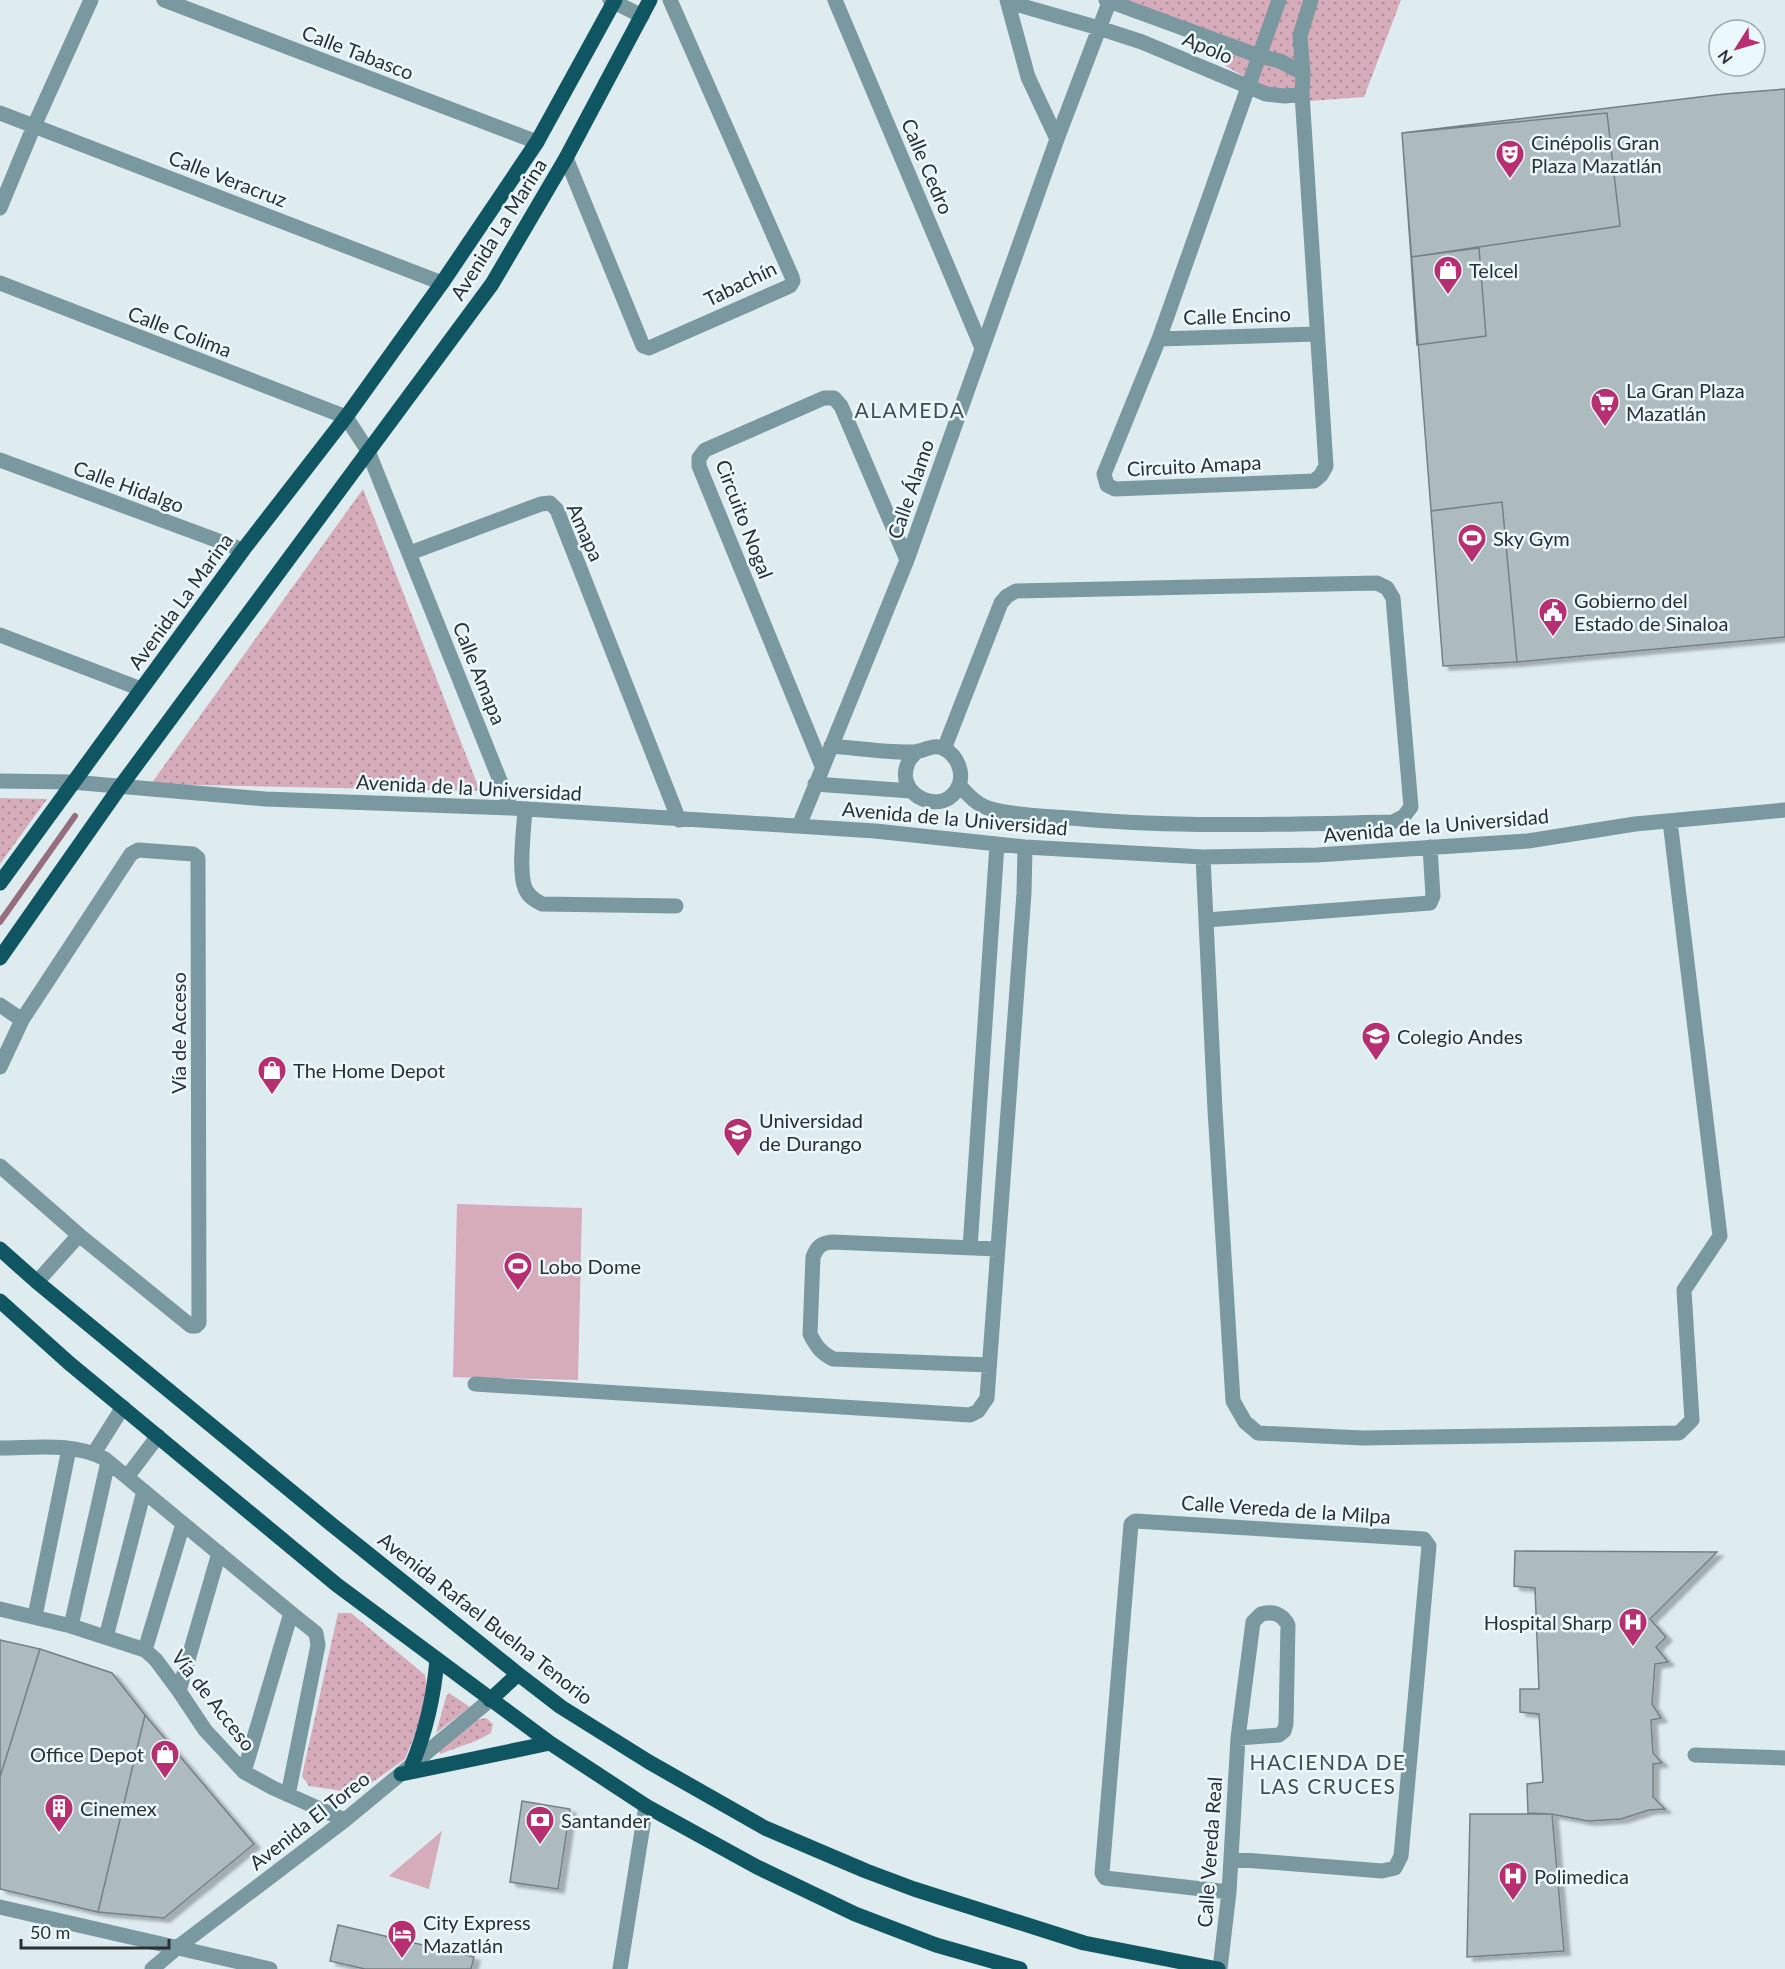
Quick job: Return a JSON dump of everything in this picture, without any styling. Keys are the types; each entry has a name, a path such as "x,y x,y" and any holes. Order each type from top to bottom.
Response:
{"main road":[{"name":"Avenida La Marina","path":"0,883 243,550 346,417 442,282 537,142 613,0"},
{"name":"Avenida La Marina","path":"0,958 120,787 492,284 566,158 650,0"},
{"name":"Avenida Rafael Buelna Tenorio","path":"0,1249 312,1509 518,1674 561,1707 649,1762 765,1828 866,1871 969,1907 1084,1943 1219,1969"},
{"path":"0,1301 337,1585 550,1743 646,1806 757,1867 855,1914 936,1945 1020,1969"},
{"path":"406,1770 422,1740 434,1692 437,1659"},
{"path":"490,1700 518,1674"},
{"path":"406,1770 550,1743"}],"street":[{"path":"0,208 91,0"},
{"name":"Calle Tabasco","path":"164,0 537,142"},
{"name":"Avenida La Marina","path":"613,0 642,16"},
{"name":"Tabachín","path":"566,158 643,346 649,348 790,286 793,281 792,277 669,0"},
{"name":"Calle Cedro","path":"835,0 982,348"},
{"name":"Calle Álamo","path":"799,826 907,560 1109,0"},
{"name":"Apolo","path":"1109,0 1259,56 1280,61 1303,74"},
{"name":"Circuito Amapa","path":"1279,0 1159,339 1104,474 1107,486 1115,489 1314,481 1326,466 1316,334 1300,36 1311,0"},
{"path":"1007,1 1028,77 1057,139"},
{"name":"Apolo","path":"1007,1 1142,42 1266,94 1285,96 1302,94"},
{"name":"Calle Veracruz","path":"0,112 442,282"},
{"name":"Calle Colima","path":"0,283 346,417"},
{"name":"Calle Encino","path":"1159,339 1316,334"},
{"name":"Circuito Nogal","path":"822,766 699,466 699,458 705,450 716,445 824,398 834,398 841,406 907,560"},
{"path":"346,417 368,451 410,554"},
{"name":"Calle Hidalgo","path":"0,460 243,550"},
{"name":"Amapa","path":"410,554 541,504 550,504 557,510 679,820"},
{"name":"Calle Amapa","path":"410,554 518,808"},
{"path":"944,749 1001,603 1016,591 1377,583 1387,588 1393,598 1411,807 1404,816 1393,822 1230,825 1106,821 1011,813 990,809 974,802 959,786"},
{"path":"0,635 141,689"},
{"path":"831,746 916,752 930,747 944,749 955,758 961,771 959,786 950,797 937,802 922,800 911,791 905,778 907,763 916,752"},
{"path":"0,781 120,787"},
{"path":"815,784 911,791"},
{"name":"Avenida de la Universidad","path":"120,787 265,799 518,808 799,826 1025,847 1203,857 1317,855 1528,841 1635,824 1785,810"},
{"path":"518,808 522,876 524,887 531,898 542,904 676,906"},
{"path":"1203,857 1215,1110 1233,1401 1245,1422 1258,1433 1362,1438 1679,1432 1692,1420 1684,1290 1720,1236 1670,821"},
{"path":"970,1248 997,844"},
{"path":"475,1384 970,1415 978,1411 987,1398 1024,893 1025,847"},
{"path":"1206,920 1430,903 1433,896 1430,847"},
{"name":"Vía de Acceso","path":"0,1067 22,1020 131,854 138,850 197,856 199,1323 191,1326 79,1235 0,1166"},
{"path":"0,1005 22,1020"},
{"path":"37,1282 79,1235"},
{"path":"989,1365 833,1359 823,1354 810,1334 813,1257 817,1248 824,1243 997,1249"},
{"path":"94,1453 123,1407"},
{"path":"126,1476 158,1436"},
{"path":"0,1448 78,1449 94,1453 126,1476 316,1634 318,1645 288,1795"},
{"path":"35,1616 69,1449"},
{"path":"72,1626 108,1462"},
{"path":"106,1637 144,1491"},
{"name":"Calle Vereda de la Milpa","path":"1229,1892 1105,1878 1102,1874 1131,1524 1134,1521 1424,1539 1429,1546 1401,1856 1395,1868 1382,1871 1231,1860"},
{"path":"145,1650 183,1524"},
{"path":"179,1691 219,1553"},
{"name":"Vía de Acceso","path":"0,1609 72,1626 145,1650 156,1660 205,1730 244,1772 288,1795 345,1820"},
{"path":"244,1772 291,1613"},
{"name":"Calle Vereda Real","path":"1219,1969 1229,1892 1238,1738 1253,1622 1261,1614 1276,1613 1288,1625 1284,1731 1279,1735 1238,1738"},
{"name":"Avenida El Toreo","path":"152,1969 345,1820 490,1700"},
{"path":"1695,1755 1785,1758"},
{"path":"620,1969 646,1806"},
{"path":"0,1907 270,1969"}],"shaded area":[{"path":"1126,0 1401,0 1364,97 1309,101 1267,89 1222,64 1199,38"},
{"path":"363,489 480,791 151,784"},
{"path":"0,798 47,799 0,864"},
{"name":"Lobo Dome","path":"457,1204 582,1208 578,1380 453,1377"},
{"path":"338,1613 351,1613 425,1675 429,1699 405,1759 357,1793 309,1786 302,1776"},
{"path":"449,1693 470,1707 436,1733 446,1697"},
{"path":"486,1718 493,1724 491,1733 440,1754 439,1750 476,1720"},
{"path":"442,1831 429,1889 389,1876"}],"building":[{"name":"La Gran Plaza Mazatlán","path":"1785,89 1785,637 1517,662 1443,666 1402,133 1724,94"},
{"name":"Cinépolis Gran Plaza Mazatlán","path":"1607,113 1620,226 1411,257 1402,133"},
{"name":"Telcel","path":"1479,248 1486,336 1417,345 1411,257"},
{"name":"Sky Gym","path":"1502,502 1517,662 1443,666 1431,511"},
{"path":"1515,1551 1717,1552 1650,1619 1666,1637 1656,1647 1668,1662 1655,1664 1652,1704 1661,1718 1651,1720 1653,1753 1662,1763 1653,1764 1653,1797 1665,1809 1649,1810 1621,1819 1588,1821 1551,1814 1528,1813 1527,1784 1543,1782 1539,1714 1520,1712 1520,1689 1539,1689 1535,1588 1514,1586"},
{"path":"0,1640 40,1649 0,1777"},
{"name":"Cinemex","path":"40,1649 112,1673 145,1715 98,1912 0,1889 0,1777"},
{"name":"Office Depot","path":"145,1715 254,1844 164,1918 98,1912"},
{"name":"Santander","path":"522,1801 570,1809 558,1889 510,1882"},
{"name":"Polimedica","path":"1470,1814 1552,1814 1564,1951 1467,1957"},
{"path":"338,1925 474,1957 471,1969 365,1969 330,1961"}],"waterway":[{"path":"0,922 75,816"}],"place":[{"name":"Cinépolis Gran Plaza Mazatlán","path":"1510,180"},
{"name":"Telcel","path":"1448,296"},
{"name":"La Gran Plaza Mazatlán","path":"1605,428"},
{"name":"Sky Gym","path":"1472,564"},
{"name":"Gobierno del Estado de Sinaloa","path":"1553,638"},
{"name":"Colegio Andes","path":"1376,1062"},
{"name":"The Home Depot","path":"272,1096"},
{"name":"Universidad de Durango","path":"738,1158"},
{"name":"Lobo Dome","path":"518,1292"},
{"name":"Hospital Sharp","path":"1633,1648"},
{"name":"Office Depot","path":"165,1780"},
{"name":"Cinemex","path":"59,1834"},
{"name":"Santander","path":"540,1846"},
{"name":"Polimedica","path":"1513,1902"},
{"name":"City Express Mazatlán","path":"402,1960"}],"district":[{"name":"ALAMEDA","path":"910,409"},
{"name":"HACIENDA DE LAS CRUCES","path":"1328,1773"}]}
